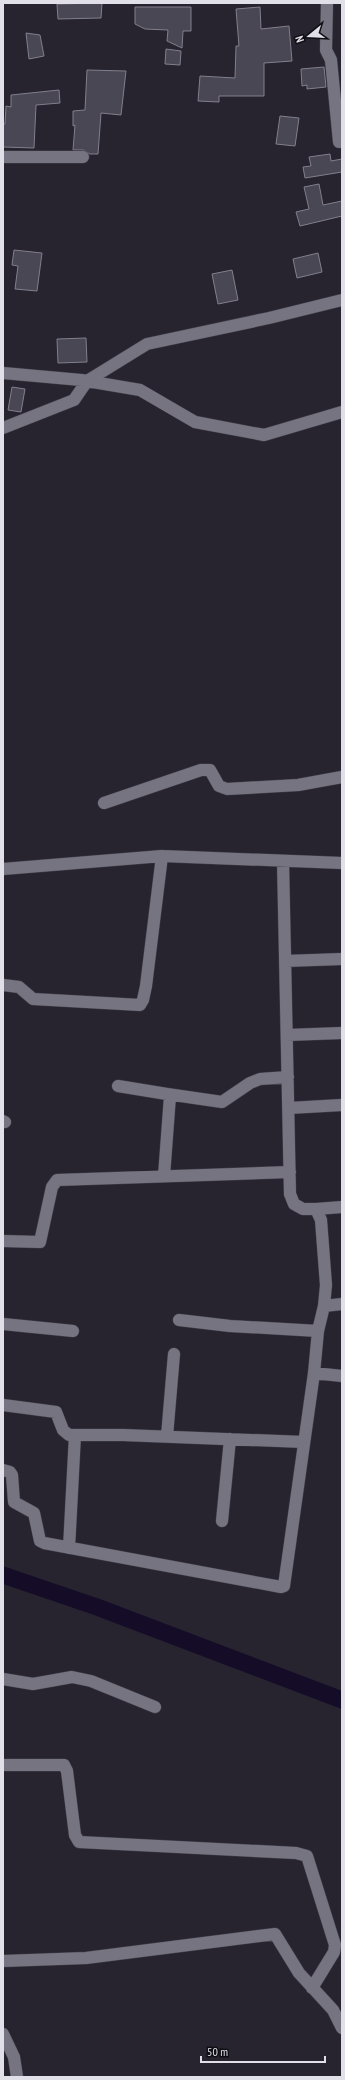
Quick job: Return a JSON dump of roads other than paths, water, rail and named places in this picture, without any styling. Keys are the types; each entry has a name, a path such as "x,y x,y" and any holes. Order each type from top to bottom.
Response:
{"street":[{"path":"327,3 326,50 331,60 338,142"},
{"path":"3,157 83,157"},
{"path":"3,428 74,400 87,381 147,344 269,318 342,300"},
{"path":"3,373 87,381 140,390 195,422 264,435 342,412"},
{"path":"104,803 201,770 210,770 219,786 227,789 304,784 342,777"},
{"path":"3,985 20,987 33,999 132,1006 140,1005 143,1000 146,986 162,856"},
{"path":"3,869 162,856 342,863"},
{"path":"283,861 290,1194 294,1204 303,1209 342,1207"},
{"path":"285,961 342,959"},
{"path":"286,1035 342,1033"},
{"path":"118,1086 222,1102 250,1083 260,1079 288,1077"},
{"path":"164,1176 170,1100 167,1094"},
{"path":"289,1108 342,1105"},
{"path":"3,1241 40,1242 52,1187 57,1180 290,1172"},
{"path":"3,1470 10,1472 12,1475 15,1504 34,1513 40,1541 69,1548 206,1574 281,1587 284,1586 314,1373 318,1331 324,1306 326,1285 321,1220 316,1209"},
{"path":"324,1306 342,1304"},
{"path":"179,1320 230,1326 318,1331"},
{"path":"3,1324 73,1330"},
{"path":"167,1436 174,1354"},
{"path":"314,1373 342,1376"},
{"path":"3,1406 56,1412 65,1434 230,1438 304,1442"},
{"path":"69,1548 75,1435"},
{"path":"222,1521 230,1438"},
{"path":"3,1679 33,1684 72,1677 91,1681 154,1707"},
{"path":"3,1765 60,1764 66,1768 75,1835 79,1842 296,1853 307,1856 335,1945 334,1952 312,1988"},
{"path":"3,1961 86,1958 270,1933 279,1937 300,1973 312,1988 334,2010 341,2021"},
{"path":"3,2034 14,2057 16,2077"}],"waterway":[{"path":"3,1575 97,1607 342,1700"}]}
